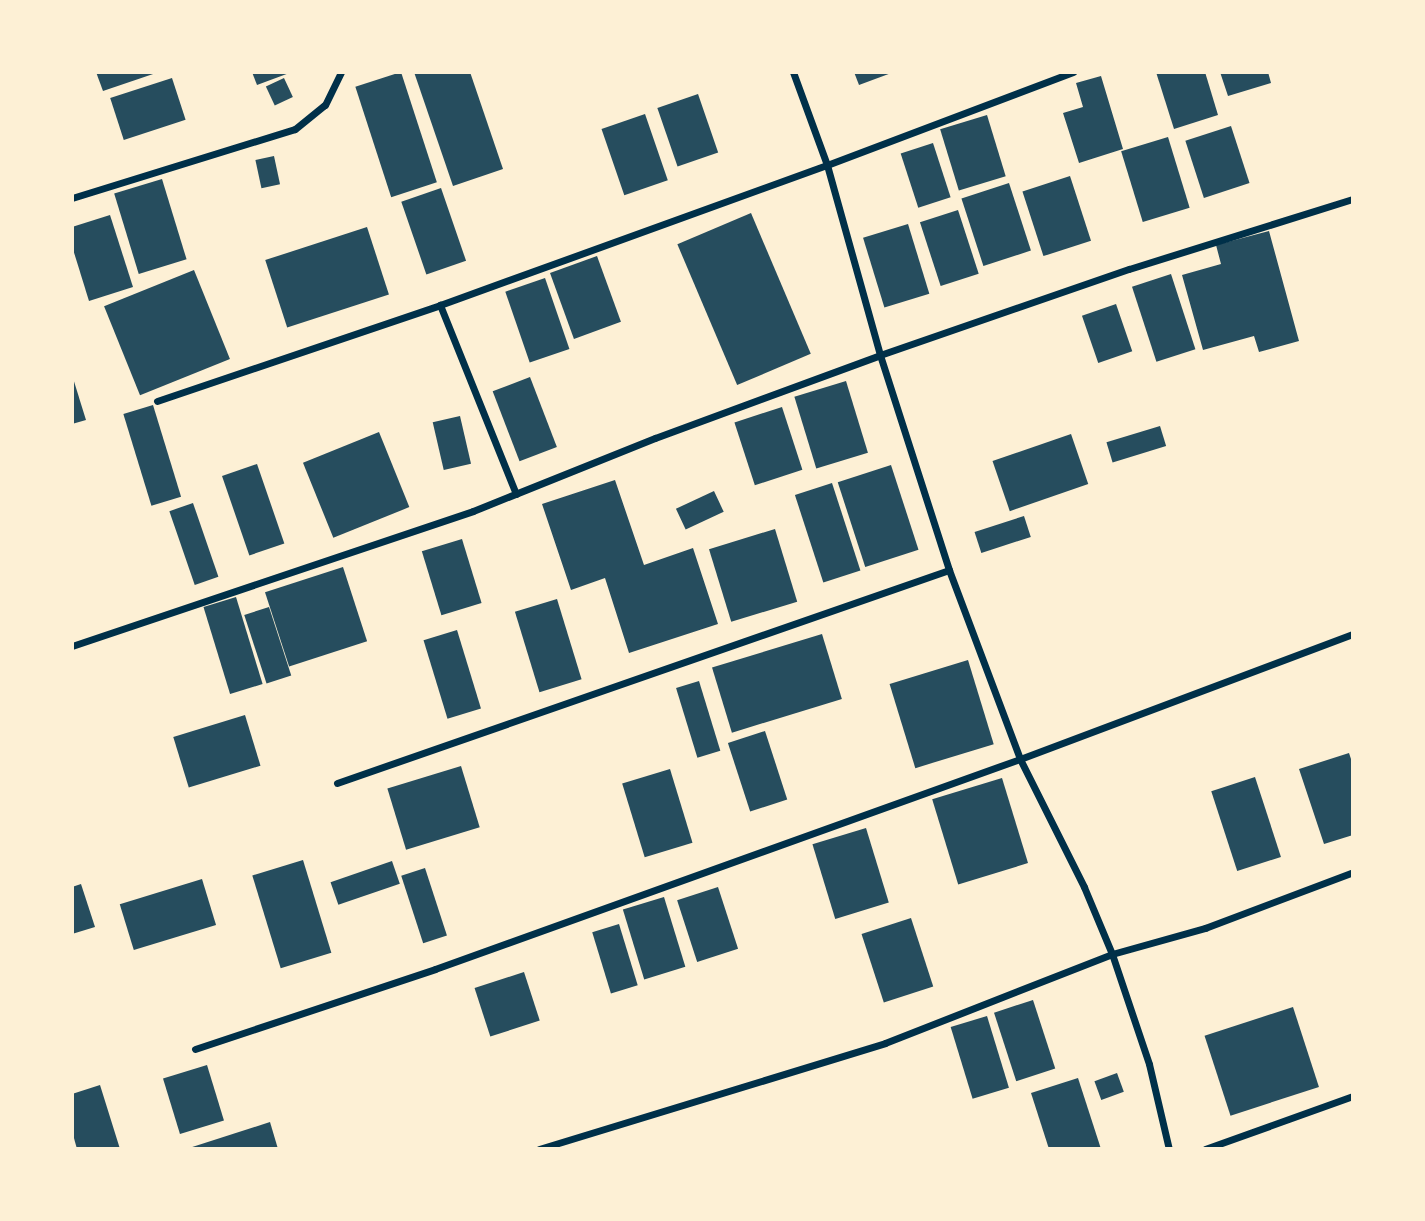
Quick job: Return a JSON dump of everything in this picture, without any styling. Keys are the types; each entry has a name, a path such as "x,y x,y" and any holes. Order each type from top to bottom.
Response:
{"street":[{"path":"72,198 295,129 326,105 341,72"},
{"path":"793,72 827,165 880,355 949,570 1020,759 1084,887 1112,954 1149,1064 1170,1149"},
{"path":"157,401 440,305 827,165 1073,72"},
{"path":"72,646 516,494 656,438 880,355 1129,269 1353,198"},
{"path":"440,305 516,494"},
{"path":"337,783 949,570"},
{"path":"195,1049 436,970 1020,759 1353,634"},
{"path":"539,1149 885,1043 1112,954 1205,928 1353,872"},
{"path":"1205,1149 1353,1097"}],"building":[{"path":"96,72 159,72 103,91"},
{"path":"252,72 292,72 257,85"},
{"path":"401,72 437,182 391,197 355,87"},
{"path":"414,72 470,72 503,169 453,186"},
{"path":"854,72 894,72 859,85"},
{"path":"1156,72 1205,72 1218,115 1174,129"},
{"path":"1220,72 1268,72 1271,83 1228,96"},
{"path":"1101,76 1123,149 1079,163 1063,113 1083,107 1076,83"},
{"path":"172,78 186,120 124,140 110,98"},
{"path":"284,78 293,97 275,105 266,86"},
{"path":"698,94 718,153 678,167 657,108"},
{"path":"645,114 668,180 624,195 602,129"},
{"path":"987,115 1006,176 959,191 940,129"},
{"path":"1231,126 1250,183 1204,198 1185,141"},
{"path":"1168,137 1190,208 1143,222 1121,151"},
{"path":"933,143 951,197 918,208 901,154"},
{"path":"274,156 280,184 261,188 255,160"},
{"path":"1070,176 1091,241 1043,256 1022,191"},
{"path":"162,179 187,259 139,274 114,194"},
{"path":"1009,183 1031,251 983,266 961,198"},
{"path":"441,188 466,261 426,274 401,202"},
{"path":"958,210 979,274 941,286 920,222"},
{"path":"751,213 811,354 737,385 677,244"},
{"path":"110,215 133,287 89,301 72,246 72,227"},
{"path":"908,224 929,294 884,308 863,238"},
{"path":"367,227 389,295 287,328 265,260"},
{"path":"1269,231 1299,341 1259,352 1254,336 1203,350 1182,275 1221,264 1216,245"},
{"path":"597,256 621,322 574,339 550,273"},
{"path":"194,270 230,359 140,395 104,306"},
{"path":"1171,274 1195,349 1156,362 1132,287"},
{"path":"545,278 569,349 530,363 505,292"},
{"path":"1116,304 1132,351 1098,363 1082,316"},
{"path":"72,375 86,420 72,424"},
{"path":"530,377 557,447 520,461 493,391"},
{"path":"846,381 868,453 816,469 794,397"},
{"path":"153,405 181,497 151,506 123,414"},
{"path":"782,407 802,470 755,485 734,422"},
{"path":"460,416 471,464 444,470 433,422"},
{"path":"1160,426 1166,446 1113,462 1106,442"},
{"path":"379,432 409,507 333,538 303,463"},
{"path":"1071,434 1088,484 1010,511 993,461"},
{"path":"257,464 284,543 249,555 222,476"},
{"path":"891,465 919,550 865,567 838,482"},
{"path":"615,480 644,565 693,548 718,624 629,653 605,578 571,590 542,504"},
{"path":"832,483 860,570 823,583 795,495"},
{"path":"714,491 724,512 686,530 676,509"},
{"path":"193,503 218,577 195,585 169,511"},
{"path":"1024,516 1031,537 981,553 975,532"},
{"path":"775,529 797,602 731,622 709,549"},
{"path":"462,539 482,603 441,615 422,551"},
{"path":"343,567 367,641 289,667 265,592"},
{"path":"236,597 263,684 230,694 203,607"},
{"path":"557,599 582,679 539,692 515,612"},
{"path":"269,607 291,675 267,684 244,615"},
{"path":"457,630 481,708 448,719 424,640"},
{"path":"822,634 842,699 732,733 712,668"},
{"path":"968,660 994,744 915,768 890,684"},
{"path":"699,681 720,751 697,758 676,688"},
{"path":"245,715 260,766 189,788 173,737"},
{"path":"765,731 787,799 750,812 728,743"},
{"path":"1349,753 1353,765 1353,835 1324,844 1299,769"},
{"path":"461,766 480,827 406,850 387,789"},
{"path":"670,769 693,843 645,857 622,784"},
{"path":"1255,777 1281,857 1237,871 1211,791"},
{"path":"1002,778 1028,863 958,884 932,799"},
{"path":"866,828 889,903 835,919 812,844"},
{"path":"303,860 331,953 281,968 252,875"},
{"path":"392,861 400,884 338,905 331,882"},
{"path":"425,868 447,936 423,943 401,876"},
{"path":"202,879 216,925 134,950 120,904"},
{"path":"81,884 95,927 72,934 72,887"},
{"path":"718,887 738,949 697,962 677,900"},
{"path":"664,897 685,967 644,979 623,910"},
{"path":"911,918 933,986 884,1003 862,934"},
{"path":"619,924 638,985 611,993 592,932"},
{"path":"524,972 540,1021 490,1037 475,988"},
{"path":"1033,1000 1055,1068 1016,1081 994,1013"},
{"path":"1293,1007 1319,1087 1231,1116 1205,1036"},
{"path":"987,1016 1009,1088 973,1099 951,1027"},
{"path":"207,1065 224,1120 180,1134 163,1078"},
{"path":"1117,1073 1124,1092 1101,1100 1094,1081"},
{"path":"1078,1078 1101,1149 1049,1149 1031,1093"},
{"path":"100,1085 120,1149 77,1149 72,1131 72,1094"},
{"path":"270,1122 278,1149 186,1149"}]}
